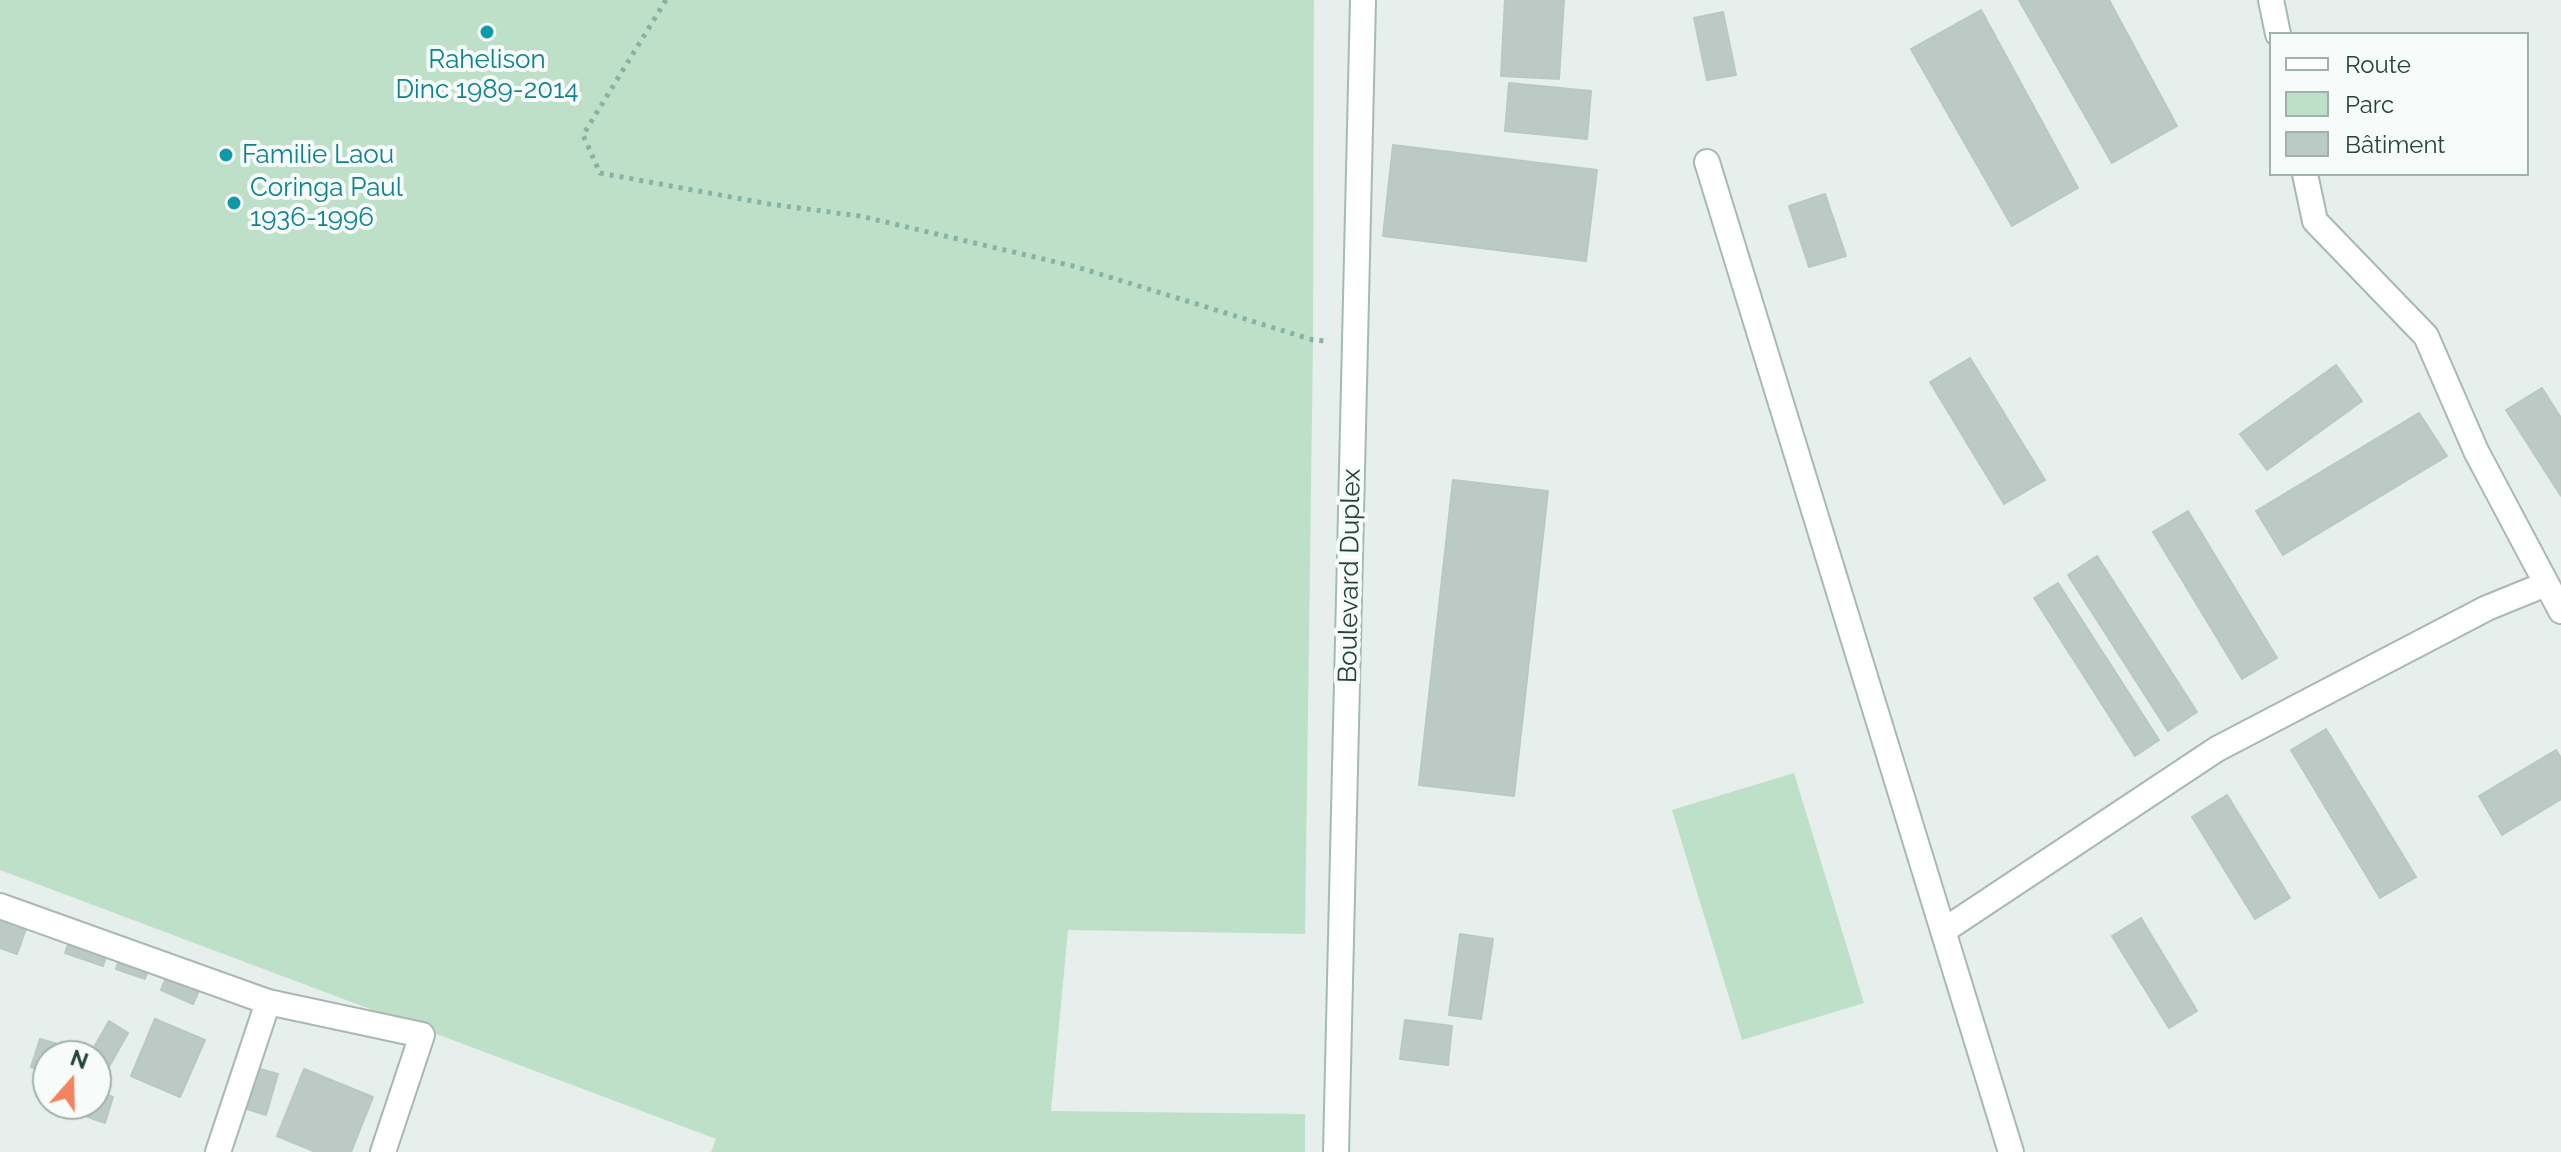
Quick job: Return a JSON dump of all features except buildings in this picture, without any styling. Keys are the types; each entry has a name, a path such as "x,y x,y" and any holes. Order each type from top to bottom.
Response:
{"street":[{"name":"Boulevard Duplex","path":"1336,1152 1363,0"},
{"path":"2271,0 2278,32"},
{"path":"1707,162 2011,1152"},
{"path":"2305,176 2315,221 2426,336 2476,451 2561,611"},
{"path":"1943,931 2217,749 2487,608 2546,584"},
{"path":"0,906 268,1002 422,1035 383,1152"},
{"path":"218,1152 268,1002"}],"path":[{"path":"666,0 583,135 600,173 769,204 860,216 1077,267 1313,340 1355,344"}],"green space":[{"path":"0,0 1314,0 1305,934 1068,930 1051,1111 1305,1114 1305,1152 711,1152 716,1139 0,870"},
{"path":"1794,773 1864,1003 1742,1040 1672,810"}],"place":[{"name":"Rahelison Dinc 1989-2014","path":"487,32"},
{"name":"Familie Laou","path":"226,155"},
{"name":"Coringa Paul 1936-1996","path":"234,203"}]}
